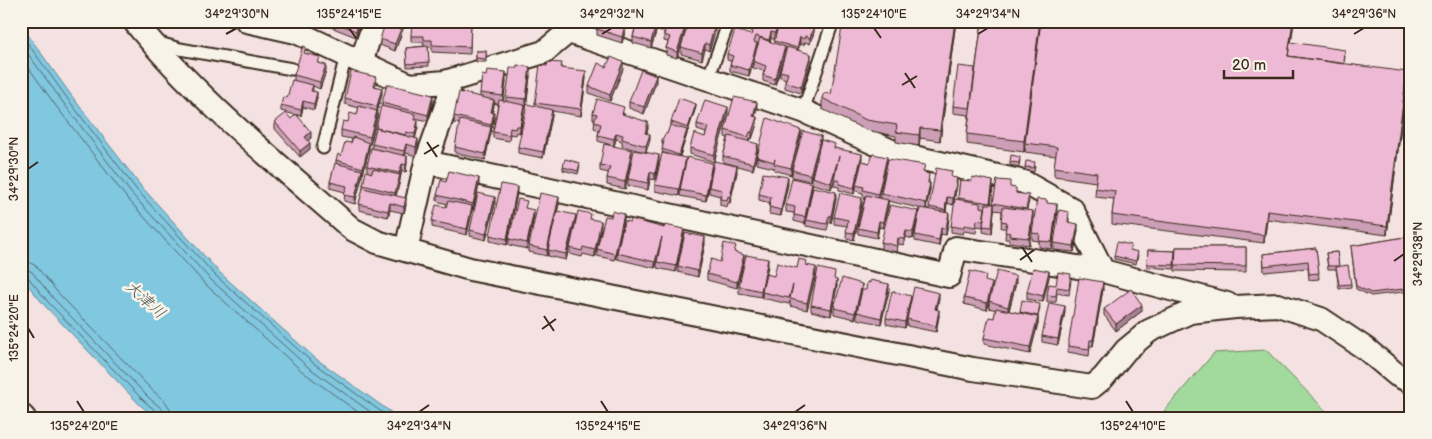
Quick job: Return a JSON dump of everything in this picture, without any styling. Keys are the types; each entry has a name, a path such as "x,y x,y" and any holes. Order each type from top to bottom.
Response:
{"street":[{"path":"134,21 149,40 220,112 352,229 377,242 470,269 973,369 1092,387 1103,378 1126,350 1149,331 1190,312 1235,307 1278,306 1321,319 1366,349 1397,375 1411,382"},
{"path":"247,21 296,32 410,85 445,82 544,52 575,27 708,79 803,111 896,153 1024,182 1072,209 1103,271"},
{"path":"354,59 375,21"},
{"path":"406,250 426,162 450,95 445,82"},
{"path":"426,162 949,276 956,248 1103,271 1206,297 1235,307"}],"lane":[{"path":"708,79 729,21"},
{"path":"803,111 833,21"},
{"path":"149,40 180,49 292,69"},
{"path":"323,148 354,59"}],"green space":[{"path":"1266,350 1333,418 1158,418 1214,353"}],"water":[{"name":"大津川","path":"21,25 71,95 140,185 219,272 315,358 399,418 156,418 140,405 45,306 21,277"}],"building":[{"path":"332,21 359,21 356,31"},
{"path":"386,21 404,21 395,44 380,39"},
{"path":"412,21 471,21 470,47 432,45 432,40 424,40 424,36 411,36"},
{"path":"600,21 626,21 622,37 597,29"},
{"path":"635,21 657,21 651,42 633,37 637,22"},
{"path":"659,21 687,21 677,52 666,48 670,37 664,35 666,27 658,25"},
{"path":"692,21 715,25 709,45 705,43 702,53 681,47 687,27 691,28"},
{"path":"738,21 779,21 775,33 771,32 769,40 756,36 754,42 757,43 749,70 730,65 733,56 727,54 735,30 751,35 754,27"},
{"path":"780,21 798,21 814,26 810,38 805,36 804,39 800,37 797,48 774,41"},
{"path":"843,21 955,21 940,130 920,128 919,135 896,132 897,125 866,120 822,98 824,93 831,94"},
{"path":"982,21 1040,21 1024,141 967,134"},
{"path":"1041,21 1293,21 1288,56 1407,72 1387,226 1267,211 1264,235 1112,215 1115,191 1095,188 1097,173 1054,167 1057,147 1025,143"},
{"path":"760,38 785,47 775,79 763,75 766,66 753,61"},
{"path":"1290,42 1345,50 1344,64 1288,56"},
{"path":"303,46 306,47 304,53 320,57 318,63 326,65 320,82 294,75"},
{"path":"428,46 429,62 407,64 406,48"},
{"path":"787,47 811,54 801,87 785,82 788,73 780,71"},
{"path":"476,51 486,51 486,59 476,58"},
{"path":"611,57 623,62 610,95 589,86 598,63 606,67"},
{"path":"548,62 562,63 561,68 586,71 581,109 535,103 540,65 547,66"},
{"path":"517,65 530,67 526,99 506,97 510,68 517,68"},
{"path":"958,66 975,68 970,108 953,106"},
{"path":"487,70 506,72 503,96 480,93 482,75 486,76"},
{"path":"641,70 656,76 644,107 629,102"},
{"path":"351,71 376,77 374,86 382,88 377,106 345,98"},
{"path":"292,80 313,85 311,91 317,92 314,104 303,101 301,110 281,105 283,97 287,98"},
{"path":"387,84 433,95 428,115 382,103"},
{"path":"459,92 494,100 491,112 494,113 491,125 454,116"},
{"path":"734,97 757,102 753,116 757,117 752,132 750,132 748,137 725,130"},
{"path":"679,98 696,104 688,128 671,122"},
{"path":"597,99 624,107 622,114 648,122 645,133 650,134 646,146 622,139 623,135 616,133 614,139 598,135 601,124 594,122 597,114 593,113"},
{"path":"499,100 524,105 520,126 516,126 515,129 510,128 509,135 493,132"},
{"path":"705,100 728,107 714,155 690,148 694,133 705,137 708,127 697,124"},
{"path":"527,104 552,110 543,152 518,147"},
{"path":"359,106 377,111 370,137 341,130 343,121 348,122 350,113 357,115"},
{"path":"381,106 415,114 414,120 418,120 415,134 406,132 406,135 376,128"},
{"path":"286,113 291,119 296,114 311,132 305,137 310,143 300,151 275,122"},
{"path":"767,118 801,130 791,168 774,164 775,159 774,162 757,157"},
{"path":"460,120 491,127 485,154 455,147"},
{"path":"670,125 687,130 679,155 662,149 664,141 662,140 665,134 667,134"},
{"path":"376,128 418,139 416,147 406,144 404,151 372,144"},
{"path":"803,131 821,136 810,175 792,170"},
{"path":"729,136 758,144 753,164 723,156"},
{"path":"353,137 369,143 363,168 336,160 338,154 341,156 345,142 351,143"},
{"path":"821,140 835,144 834,148 862,154 854,188 839,184 840,181 834,179 839,156 831,183 812,177"},
{"path":"604,144 632,150 625,182 607,178 610,167 600,165"},
{"path":"371,148 407,156 406,165 402,164 399,173 367,166"},
{"path":"634,150 659,155 655,174 650,172 648,183 628,179"},
{"path":"662,153 686,158 679,189 655,185"},
{"path":"873,154 887,157 878,194 863,190 864,187 856,185 862,161 870,163"},
{"path":"1011,155 1020,157 1019,163 1010,162"},
{"path":"687,157 712,163 706,195 680,190"},
{"path":"565,159 580,163 578,171 563,167"},
{"path":"888,159 925,165 923,172 929,174 928,183 930,183 926,203 881,193"},
{"path":"714,161 737,166 730,197 728,196 727,200 720,199 722,190 709,187"},
{"path":"1026,161 1035,162 1034,168 1025,167"},
{"path":"335,163 362,170 355,197 344,195 347,186 330,182"},
{"path":"936,168 952,171 951,177 957,178 953,198 947,197 945,210 929,207"},
{"path":"373,169 400,175 395,193 363,185 366,171 372,173"},
{"path":"449,171 479,178 473,204 437,195 441,180 446,182"},
{"path":"763,173 788,177 781,210 769,207 771,197 759,194"},
{"path":"973,177 993,181 990,203 958,198 960,180 972,181"},
{"path":"792,178 812,183 805,217 794,215 795,207 786,205"},
{"path":"997,180 1010,181 1010,187 1016,188 1016,193 1029,195 1026,209 993,203"},
{"path":"501,184 517,187 507,239 490,235"},
{"path":"813,187 836,192 831,216 829,216 827,224 806,220"},
{"path":"363,188 406,198 404,207 390,203 388,211 359,204"},
{"path":"478,193 495,197 486,234 470,230"},
{"path":"540,193 559,197 547,250 529,246"},
{"path":"840,193 862,198 854,233 846,232 848,220 834,217"},
{"path":"866,195 888,200 883,222 879,221 877,232 858,228"},
{"path":"518,199 527,201 525,208 534,210 527,243 509,239"},
{"path":"955,199 980,203 980,207 985,208 983,221 977,220 976,227 964,225 963,228 951,226"},
{"path":"1037,199 1057,204 1052,242 1039,241 1040,234 1032,233"},
{"path":"448,201 472,206 467,229 432,221 436,205 446,207"},
{"path":"986,204 994,204 992,227 983,226"},
{"path":"890,205 918,211 913,232 906,231 904,239 898,238 897,246 881,242"},
{"path":"1003,207 1033,211 1029,238 1009,236 1010,233 1005,232 1007,222 1001,221"},
{"path":"920,208 949,213 946,228 941,228 939,240 915,235"},
{"path":"1059,210 1069,212 1068,222 1078,224 1074,246 1054,243"},
{"path":"557,211 576,215 566,254 548,250"},
{"path":"578,211 591,214 590,219 601,221 595,250 583,247 582,251 570,248"},
{"path":"612,211 624,214 615,254 597,249 605,216 611,217"},
{"path":"631,219 664,228 665,225 684,229 676,266 657,262 662,237 655,262 617,253 624,221 630,222"},
{"path":"685,233 705,237 698,271 678,266"},
{"path":"1411,236 1411,288 1371,293 1356,286 1351,246"},
{"path":"1117,242 1131,245 1130,250 1138,252 1136,261 1114,256"},
{"path":"724,243 736,246 734,252 744,255 737,282 707,274 711,259 720,262"},
{"path":"1176,247 1246,247 1246,266 1175,265"},
{"path":"1316,248 1319,273 1309,274 1308,261 1264,266 1263,254"},
{"path":"1148,250 1175,251 1174,265 1147,264"},
{"path":"1337,252 1339,266 1328,266 1326,253"},
{"path":"746,255 768,259 761,291 739,286"},
{"path":"799,259 807,261 806,265 816,267 807,303 790,299 793,285 789,298 762,292 766,274 774,276 777,263 797,268"},
{"path":"1348,265 1351,284 1339,285 1336,267"},
{"path":"818,268 835,272 834,279 837,280 831,309 811,305"},
{"path":"1033,268 1049,271 1043,296 1027,292"},
{"path":"970,271 986,275 985,281 992,283 987,303 964,298"},
{"path":"997,271 1016,276 1008,307 989,301"},
{"path":"1058,272 1071,274 1069,289 1057,287 1056,296 1047,295 1049,284 1056,285"},
{"path":"842,278 862,284 855,313 834,308"},
{"path":"1079,278 1103,282 1093,340 1090,340 1089,349 1068,346"},
{"path":"870,280 889,284 881,318 857,312 862,290 866,290 867,282 870,283"},
{"path":"914,287 939,293 935,309 939,310 936,326 907,319"},
{"path":"1131,289 1142,305 1116,324 1104,309"},
{"path":"892,291 911,296 905,322 886,318"},
{"path":"1022,300 1040,304 1038,316 1020,312"},
{"path":"1049,303 1065,306 1058,339 1042,336"},
{"path":"996,308 1038,317 1030,347 984,338 989,317 994,318"}]}
